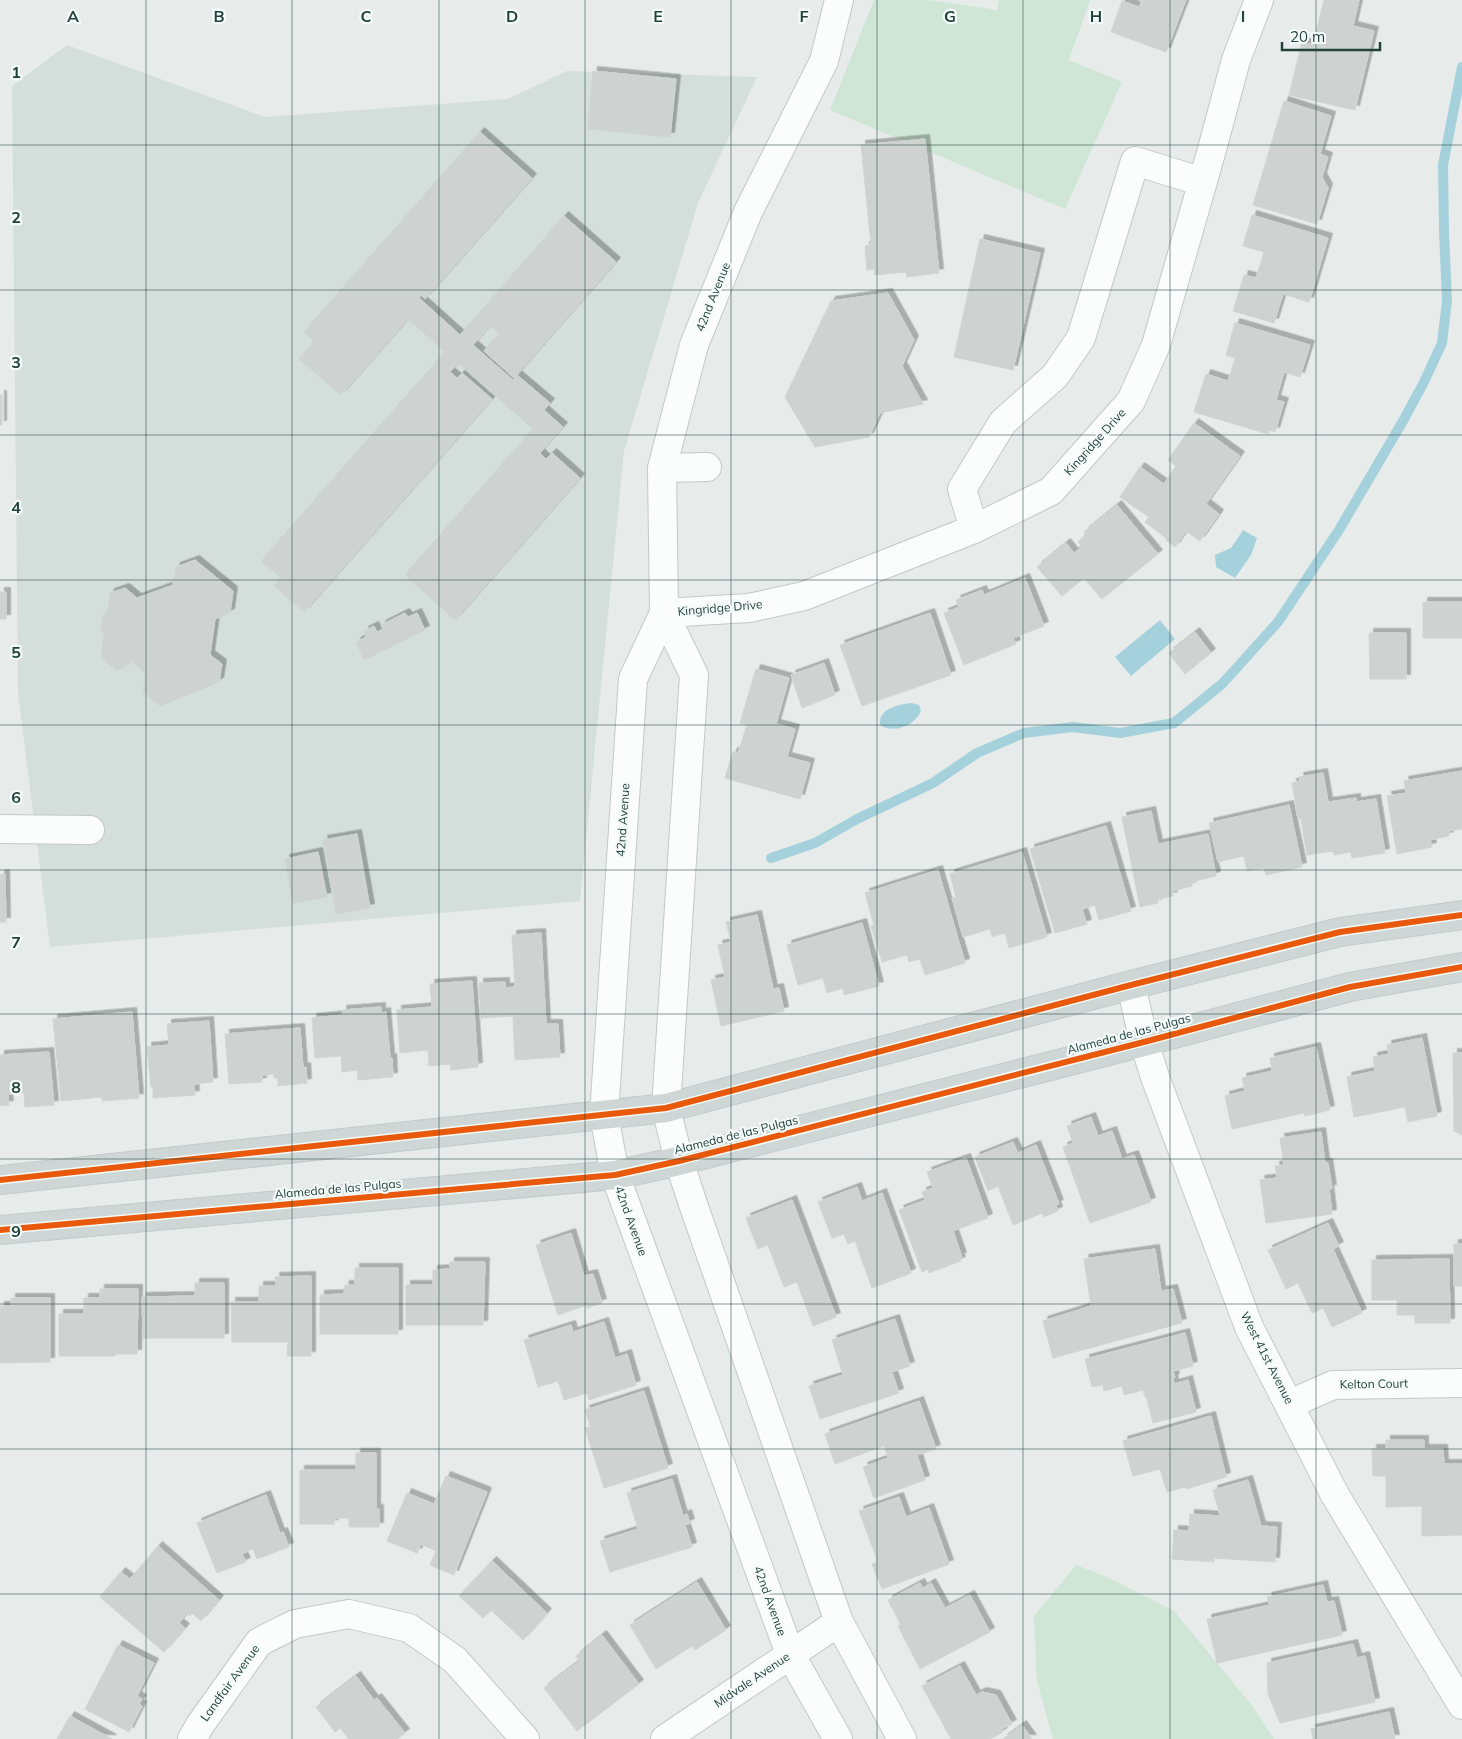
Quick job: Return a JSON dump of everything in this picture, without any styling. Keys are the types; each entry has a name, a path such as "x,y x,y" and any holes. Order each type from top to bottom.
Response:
{"main road":[{"path":"0,1180 666,1108 1131,985 1340,932 1462,915"},
{"name":"Alameda de las Pulgas","path":"0,1230 615,1175 679,1161 1144,1042 1350,987 1462,967"}],"street":[{"name":"42nd Avenue","path":"839,0 824,61 748,212 694,345 662,468 664,613 694,675 666,1108 679,1161 839,1622 902,1739"},
{"name":"Kingridge Drive","path":"664,613 749,608 804,596 974,530 1051,491 1131,401 1156,345 1236,60 1259,0"},
{"path":"974,530 962,490 1003,422 1055,376 1081,338 1135,162 1203,182"},
{"path":"662,468 707,467"},
{"name":"42nd Avenue","path":"664,613 632,679 604,1115 615,1175 790,1654 838,1739"},
{"path":"0,830 90,830"},
{"name":"West 41st Avenue","path":"1131,985 1144,1042 1158,1086 1250,1327 1335,1495 1462,1706"},
{"name":"Kelton Court","path":"1290,1404 1333,1385 1462,1383"},
{"name":"Landfair Avenue","path":"192,1739 259,1642 295,1624 349,1614 409,1628 456,1660 526,1739"},
{"name":"Midvale Avenue","path":"666,1739 839,1622"}],"shaded area":[{"path":"67,45 265,117 508,99 567,71 757,77 698,203 624,451 580,901 50,947 18,693 12,86"}],"green space":[{"path":"874,0 929,0 997,10 999,0 1090,0 1069,60 1122,82 1065,209 830,110"},
{"path":"1076,1565 1105,1576 1174,1611 1254,1708 1274,1739 1053,1739 1037,1681 1034,1616"}],"water":[{"path":"1243,530 1257,538 1251,555 1235,578 1216,567 1215,555 1231,548"},
{"path":"1160,620 1175,639 1131,676 1115,657"},
{"path":"911,703 919,705 921,711 914,721 903,727 891,729 880,725 880,720 885,712 900,705"}],"building":[{"path":"1142,0 1186,0 1166,52 1111,32 1122,1 1139,7"},
{"path":"1324,0 1359,0 1353,26 1374,31 1355,110 1289,95 1302,42 1313,45"},
{"path":"593,71 676,79 670,137 588,129"},
{"path":"1284,101 1331,116 1320,154 1328,157 1322,177 1328,188 1317,224 1253,205"},
{"path":"480,132 532,178 425,299 421,295 419,298 460,335 564,216 616,262 514,378 484,351 499,334 490,326 473,345 513,380 517,375 550,403 544,410 563,427 540,453 546,459 552,453 580,478 455,620 405,575 533,429 458,363 450,372 457,378 462,373 492,399 304,612 274,586 281,578 261,561 445,352 408,319 341,395 299,359 314,341 304,332"},
{"path":"925,139 939,273 907,277 906,272 875,275 874,269 867,270 865,246 871,245 861,145"},
{"path":"1252,215 1328,238 1309,302 1283,294 1274,323 1233,311 1244,275 1256,278 1264,252 1243,246"},
{"path":"980,239 1040,253 1013,370 954,357"},
{"path":"888,293 914,340 902,366 923,404 880,413 869,437 815,447 785,397 831,301"},
{"path":"1235,323 1310,345 1300,377 1284,372 1276,400 1284,402 1275,432 1269,430 1268,434 1194,412 1206,374 1228,381 1235,358 1226,355"},
{"path":"0,395 2,395 2,425 0,425"},
{"path":"1194,423 1240,456 1206,504 1219,514 1200,541 1186,531 1175,547 1145,522 1149,517 1120,497 1140,467 1164,484 1176,466 1168,460"},
{"path":"1117,505 1158,554 1102,599 1084,578 1062,596 1037,567 1066,543 1074,553 1082,547 1078,542 1086,535 1084,532"},
{"path":"195,560 233,591 230,613 215,619 210,655 222,664 219,682 160,706 143,692 146,674 132,662 117,671 101,657 104,633 100,632 104,613 108,614 110,593 125,588 137,598 173,585 176,567"},
{"path":"1025,578 1044,626 1013,638 1016,644 964,665 944,613 959,607 956,600 982,590 984,595"},
{"path":"0,592 6,592 6,619 0,619"},
{"path":"1423,602 1462,602 1462,638 1423,638"},
{"path":"405,613 408,617 417,613 425,630 364,660 356,642 366,637 364,631 374,626 377,632 383,629 381,625"},
{"path":"930,613 951,675 862,706 840,645"},
{"path":"1195,632 1211,653 1185,674 1169,653"},
{"path":"1369,633 1406,633 1406,679 1370,679"},
{"path":"824,663 835,695 802,708 791,675"},
{"path":"756,669 789,678 776,724 795,729 787,757 810,763 800,799 725,778 733,752 738,753 747,725 740,723"},
{"path":"1462,771 1462,829 1448,831 1449,836 1430,840 1432,847 1397,854 1387,796 1406,793 1404,781"},
{"path":"1323,773 1328,802 1356,798 1356,802 1376,799 1385,853 1352,858 1351,852 1334,855 1333,851 1307,855 1292,783 1300,781 1299,777"},
{"path":"1289,805 1302,867 1266,875 1264,868 1247,871 1244,856 1218,862 1209,823"},
{"path":"1151,811 1158,844 1208,834 1216,876 1191,882 1192,886 1173,891 1173,896 1158,899 1158,903 1140,907 1122,817"},
{"path":"1106,826 1131,911 1099,920 1095,905 1082,909 1087,924 1055,933 1030,849"},
{"path":"357,834 370,908 336,914 323,840"},
{"path":"318,852 327,897 293,903 285,859"},
{"path":"1022,852 1047,937 1009,948 1005,933 992,937 990,929 963,937 952,898 956,897 950,874"},
{"path":"938,870 965,963 925,975 920,959 909,962 907,955 882,962 871,926 874,925 865,893"},
{"path":"5,874 6,922 0,922 0,875"},
{"path":"757,915 773,989 779,988 784,1011 721,1026 711,980 725,977 718,945 731,942 726,922"},
{"path":"862,923 879,986 844,995 843,988 827,993 823,978 798,985 787,945"},
{"path":"541,933 546,1024 558,1024 560,1057 515,1060 513,1016 481,1018 479,983 505,982 505,988 515,987 512,935"},
{"path":"472,981 478,1067 451,1070 450,1064 429,1066 428,1050 400,1053 397,1010 432,1007 430,984"},
{"path":"381,1007 381,1013 386,1012 393,1077 358,1080 357,1070 342,1072 341,1056 315,1058 312,1018 343,1015 342,1010"},
{"path":"132,1012 139,1098 102,1101 102,1097 61,1101 53,1019"},
{"path":"209,1021 213,1082 194,1084 195,1095 153,1098 147,1047 169,1045 167,1024"},
{"path":"300,1028 303,1068 306,1067 307,1083 278,1086 278,1078 274,1078 274,1074 262,1075 262,1082 229,1084 225,1034"},
{"path":"1422,1038 1437,1116 1408,1122 1405,1107 1354,1117 1347,1077 1375,1071 1373,1057 1389,1054 1387,1045"},
{"path":"1316,1047 1330,1110 1305,1116 1304,1113 1232,1129 1225,1096 1245,1091 1242,1078 1272,1071 1270,1058"},
{"path":"49,1052 54,1105 25,1107 24,1093 8,1094 9,1105 0,1106 0,1055"},
{"path":"1453,1053 1462,1053 1462,1135 1454,1131"},
{"path":"1091,1117 1098,1136 1112,1131 1122,1159 1134,1155 1151,1202 1090,1223 1063,1147 1073,1143 1067,1126"},
{"path":"1321,1132 1325,1163 1328,1163 1332,1189 1329,1189 1332,1214 1266,1223 1260,1180 1277,1178 1275,1166 1284,1165 1280,1138"},
{"path":"1013,1142 1018,1153 1036,1145 1059,1204 1056,1205 1058,1211 1044,1217 1043,1213 1013,1225 998,1186 988,1191 975,1157"},
{"path":"966,1158 988,1218 953,1231 962,1257 959,1257 961,1261 929,1273 928,1269 922,1272 899,1210 925,1200 922,1192 933,1188 927,1172"},
{"path":"857,1187 862,1201 882,1193 911,1273 872,1288 855,1241 848,1244 844,1234 832,1238 818,1202"},
{"path":"792,1200 836,1317 813,1326 797,1282 784,1287 768,1245 758,1249 746,1218"},
{"path":"1328,1223 1339,1246 1333,1249 1362,1313 1332,1327 1323,1308 1312,1313 1298,1283 1286,1289 1268,1250"},
{"path":"571,1233 584,1276 593,1274 602,1303 587,1308 587,1305 558,1315 536,1245"},
{"path":"1454,1244 1462,1244 1462,1286 1454,1286"},
{"path":"1155,1249 1161,1291 1173,1289 1182,1323 1053,1358 1043,1321 1091,1306 1084,1259"},
{"path":"1449,1259 1450,1323 1415,1323 1415,1315 1397,1315 1397,1300 1372,1300 1372,1260"},
{"path":"450,1262 485,1262 483,1325 406,1325 406,1285 433,1285 433,1270 450,1269"},
{"path":"355,1268 398,1268 398,1334 320,1334 320,1295 344,1294 345,1285 355,1285"},
{"path":"311,1276 311,1356 287,1356 288,1342 232,1342 231,1302 259,1302 259,1286 276,1286 275,1277"},
{"path":"195,1283 224,1283 224,1338 143,1338 142,1297 195,1296"},
{"path":"100,1289 138,1289 137,1354 59,1356 59,1314 84,1314 84,1298 100,1298"},
{"path":"11,1298 50,1298 50,1362 0,1363 0,1306 11,1306"},
{"path":"895,1319 910,1366 892,1372 899,1393 820,1419 809,1386 843,1375 832,1340"},
{"path":"604,1322 615,1358 627,1354 636,1385 589,1400 587,1393 564,1400 558,1381 538,1387 524,1340 571,1325 573,1332"},
{"path":"1185,1333 1193,1366 1173,1371 1175,1378 1173,1378 1174,1384 1188,1380 1196,1412 1153,1423 1143,1390 1124,1395 1122,1386 1104,1391 1103,1385 1092,1387 1085,1359"},
{"path":"644,1391 668,1468 604,1488 585,1428 591,1427 585,1410"},
{"path":"919,1401 936,1449 917,1455 925,1480 874,1498 863,1467 888,1458 884,1446 835,1464 825,1434"},
{"path":"1211,1416 1226,1477 1186,1489 1185,1487 1167,1492 1160,1469 1133,1476 1123,1441"},
{"path":"1386,1440 1424,1440 1424,1449 1443,1449 1444,1464 1462,1464 1462,1535 1422,1536 1422,1506 1386,1507 1386,1476 1373,1476 1372,1449 1386,1449"},
{"path":"356,1453 376,1453 376,1509 379,1509 379,1527 349,1527 349,1518 334,1518 334,1524 300,1524 300,1470 356,1470"},
{"path":"446,1476 487,1492 454,1575 430,1565 436,1551 421,1544 417,1553 387,1541 407,1493 434,1504"},
{"path":"672,1479 683,1516 687,1514 690,1523 685,1525 692,1547 610,1572 600,1541 638,1529 627,1493"},
{"path":"1248,1480 1261,1526 1277,1527 1275,1562 1214,1558 1214,1562 1172,1559 1174,1530 1189,1531 1190,1514 1220,1516 1213,1490"},
{"path":"266,1495 280,1533 283,1532 289,1547 257,1559 253,1549 242,1554 246,1562 217,1573 197,1523"},
{"path":"899,1497 906,1517 929,1508 949,1564 882,1589 872,1564 878,1562 859,1511"},
{"path":"158,1546 219,1600 201,1621 192,1613 190,1616 187,1613 179,1623 185,1628 164,1652 100,1597 121,1572 130,1579"},
{"path":"492,1561 547,1613 523,1640 491,1610 483,1618 459,1596"},
{"path":"697,1582 726,1630 695,1650 692,1646 656,1669 630,1625"},
{"path":"920,1583 923,1588 931,1583 945,1608 970,1595 990,1632 920,1669 898,1626 901,1625 888,1600"},
{"path":"1323,1585 1327,1602 1334,1601 1342,1635 1217,1663 1207,1619 1270,1605 1267,1597"},
{"path":"602,1635 639,1684 577,1731 544,1688 579,1661 576,1656"},
{"path":"1353,1644 1357,1658 1365,1656 1375,1702 1280,1723 1268,1694 1267,1663"},
{"path":"118,1645 154,1663 137,1696 142,1699 139,1704 142,1706 129,1732 85,1709"},
{"path":"960,1666 976,1695 982,1692 996,1695 1012,1724 1001,1729 1003,1732 990,1739 951,1739 922,1686"},
{"path":"356,1676 374,1700 377,1698 405,1733 397,1739 349,1739 340,1728 335,1732 316,1707"},
{"path":"1389,1712 1395,1739 1313,1739 1311,1729"},
{"path":"70,1716 112,1739 57,1739"},
{"path":"1022,1725 1032,1739 1003,1739"}],"waterway":[{"path":"771,858 815,843 857,819 933,783 977,753 1024,733 1073,727 1120,733 1174,723 1222,684 1278,622 1339,530 1403,421 1442,343 1447,301 1443,165 1462,67"}],"cycle path":[{"path":"0,1180 666,1108 1131,985 1340,932 1462,915"},
{"path":"0,1230 615,1175 679,1161 1144,1042 1350,987 1462,967"}]}
